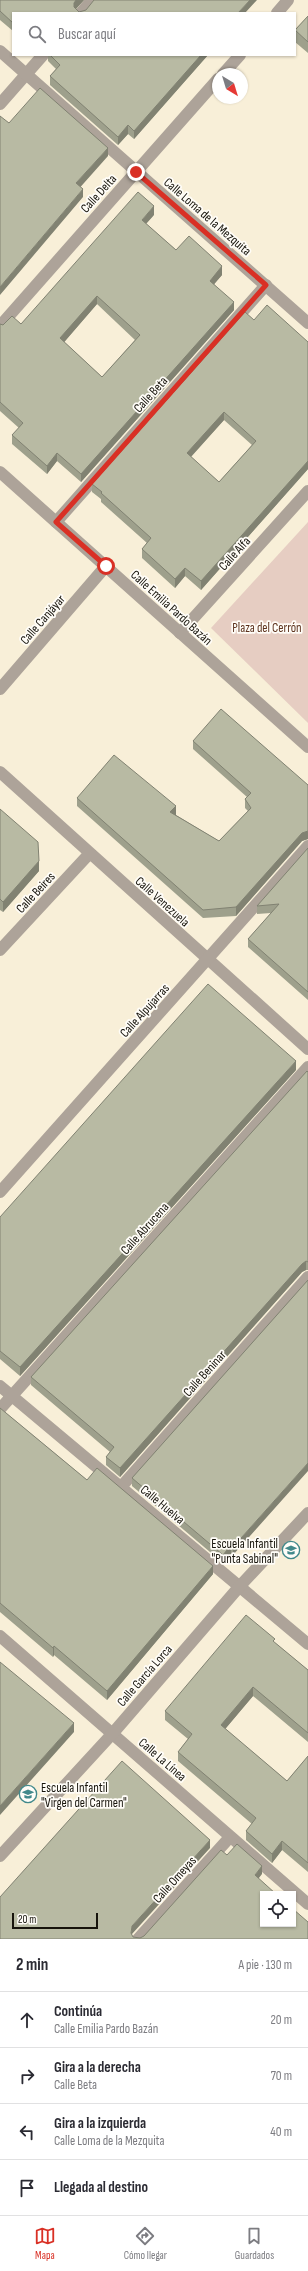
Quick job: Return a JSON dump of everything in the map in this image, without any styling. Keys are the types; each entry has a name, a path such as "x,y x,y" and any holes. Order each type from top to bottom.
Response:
{"street":[{"path":"82,12 92,0"},
{"path":"278,12 288,0"},
{"name":"Calle Loma de la Mezquita","path":"0,51 308,322"},
{"path":"0,104 42,56"},
{"path":"228,68 239,56"},
{"name":"Calle Delta","path":"0,326 212,86"},
{"name":"Calle Beta","path":"56,522 266,285"},
{"name":"Calle Emilia Pardo Bazán","path":"0,472 308,746"},
{"name":"Calle Alfa","path":"180,633 308,491"},
{"name":"Calle Canjáyar","path":"0,689 106,566"},
{"name":"Calle Venezuela","path":"0,772 207,960 308,1049"},
{"name":"Calle Alpujarras","path":"0,1192 308,846"},
{"name":"Calle Beires","path":"0,950 90,854"},
{"name":"Calle Abrucena","path":"0,1409 308,1067"},
{"name":"Calle Beninar","path":"121,1487 308,1277"},
{"name":"Calle Huelva","path":"0,1386 308,1644"},
{"name":"Calle García Lorca","path":"0,1856 112,1733 239,1587 308,1513"},
{"name":"Calle La Línea","path":"0,1636 308,1904"},
{"name":"Calle Omeyas","path":"138,1939 230,1837"}],"green space":[{"name":"Plaza del Cerrón","path":"308,522 308,723 211,628"}],"building":[{"path":"0,0 76,0 74,7 79,12 12,12 12,22 0,11"},
{"path":"94,0 250,0 239,12 79,12 86,10"},
{"path":"308,16 308,42 296,31 296,29"},
{"path":"51,56 200,56 134,131 128,125 118,137 50,76 60,65"},
{"path":"40,88 108,148 76,183 83,189 0,287 0,116 9,123"},
{"path":"138,192 154,206 142,220 176,250 189,236 222,266 210,281 234,302 81,474 57,453 47,466 12,435 23,423 0,402 0,324 3,325 12,316 21,324","holes":["97,296 140,335 102,377 60,338"]},
{"path":"267,305 308,342 308,461 201,581 185,568 175,579 142,549 151,538 92,484 245,312 254,320","holes":["224,412 256,441 219,482 187,453"]},
{"path":"221,709 308,785 308,831 302,833 236,907 203,910 77,798 114,755 176,806 170,812 219,841 251,808 245,799 251,793 193,741"},
{"path":"0,809 38,842 39,861 3,902 0,899"},
{"path":"308,848 308,992 248,939 279,904 257,906"},
{"path":"208,984 296,1061 20,1367 0,1351 0,1217"},
{"path":"307,1071 308,1262 306,1261 302,1264 120,1468 106,1457 114,1447 31,1377"},
{"path":"308,1280 308,1463 233,1547 231,1545 223,1555 132,1478"},
{"path":"0,1408 87,1480 97,1468 213,1566 107,1691 0,1603"},
{"path":"246,1615 275,1639 273,1641 308,1670 308,1733 253,1687 221,1725 287,1781 308,1756 308,1863 282,1841 272,1854 246,1831 256,1818 178,1752 192,1734 165,1711"},
{"path":"0,1662 74,1723 0,1806"},
{"path":"122,1761 210,1840 132,1926 131,1933 133,1937 140,1938 144,1936 221,1850 227,1855 237,1844 262,1866 255,1875 273,1891 260,1891 260,1927 296,1927 296,1912 308,1922 308,1939 0,1939 0,1897"}],"place":[{"name":"Escuela Infantil \"Punta Sabinal\"","path":"291,1550"},
{"name":"Escuela Infantil \"Virgen del Carmen\"","path":"28,1794"}],"route":[{"path":"106,566 56,522 266,285 136,172"}]}
